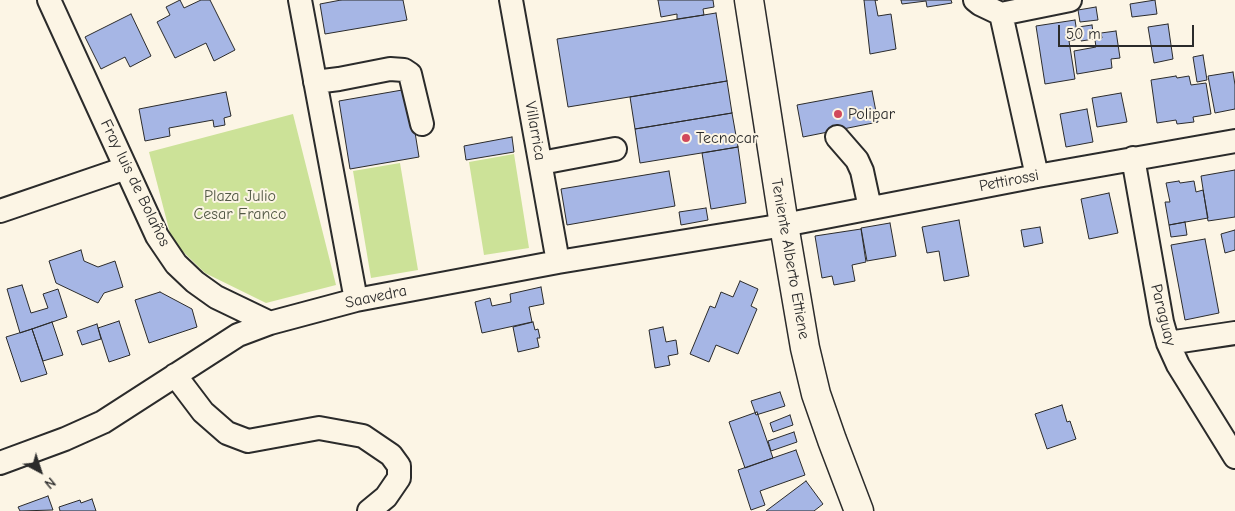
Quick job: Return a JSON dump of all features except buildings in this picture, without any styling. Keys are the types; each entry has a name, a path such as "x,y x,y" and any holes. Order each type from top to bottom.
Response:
{"main road":[{"name":"Teniente Alberto Ettiene","path":"749,0 805,348 816,394 859,511"}],"street":[{"name":"Fray luis de Bolaños","path":"49,0 157,236 176,264 195,282 216,296 270,323"},
{"path":"300,0 356,300"},
{"name":"Villarrica","path":"511,0 558,262"},
{"path":"975,0 1001,14 1070,0"},
{"path":"1001,14 1036,176"},
{"path":"315,82 390,69 404,70 410,74 422,124"},
{"path":"837,137 857,160 862,171 870,208"},
{"name":"Pettirossi","path":"784,225 1036,176 1235,141"},
{"path":"541,163 615,149"},
{"name":"Paraguay","path":"1133,158 1162,322 1168,343 1178,365 1235,457"},
{"path":"0,211 126,168"},
{"name":"Saavedra","path":"0,462 65,440 103,422 238,335 270,323 356,300 558,262 784,225"},
{"path":"1168,343 1235,333"},
{"path":"175,375 203,412 227,433 234,436 248,441 319,428 363,436 391,455 399,466 398,478 386,497 369,511"}],"green space":[{"name":"Plaza Julio Cesar Franco","path":"293,114 336,285 266,303 205,273 172,241 149,152"},
{"path":"514,154 529,248 484,255 469,162"},
{"path":"400,163 418,270 371,278 353,171"}],"place":[{"name":"Polipar","path":"838,114"},
{"name":"Tecnocar","path":"686,138"}]}
